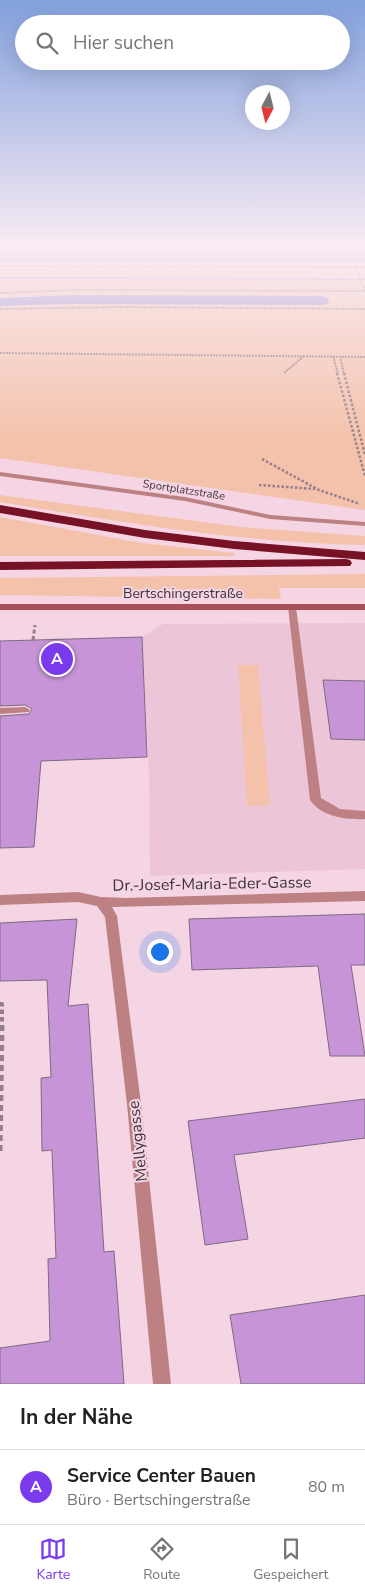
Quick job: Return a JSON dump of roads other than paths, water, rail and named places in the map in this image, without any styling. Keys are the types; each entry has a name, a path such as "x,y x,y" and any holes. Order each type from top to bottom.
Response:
{"highway":[{"path":"0,509 146,534 234,545 365,556"},
{"path":"0,566 365,563"}],"street":[{"name":"Sportplatzstraße","path":"0,474 185,499 270,517 365,524"},
{"name":"Bertschingerstraße","path":"0,607 365,607"},
{"path":"292,607 316,800 327,809 342,816 365,815"},
{"path":"0,711 25,710"},
{"name":"Dr.-Josef-Maria-Eder-Gasse","path":"0,900 78,897 101,902 126,903 365,896"},
{"name":"Mellygasse","path":"101,902 112,916 134,1104 162,1384"}],"place":[{"name":"Service Center Bauen","path":"57,659"}]}
